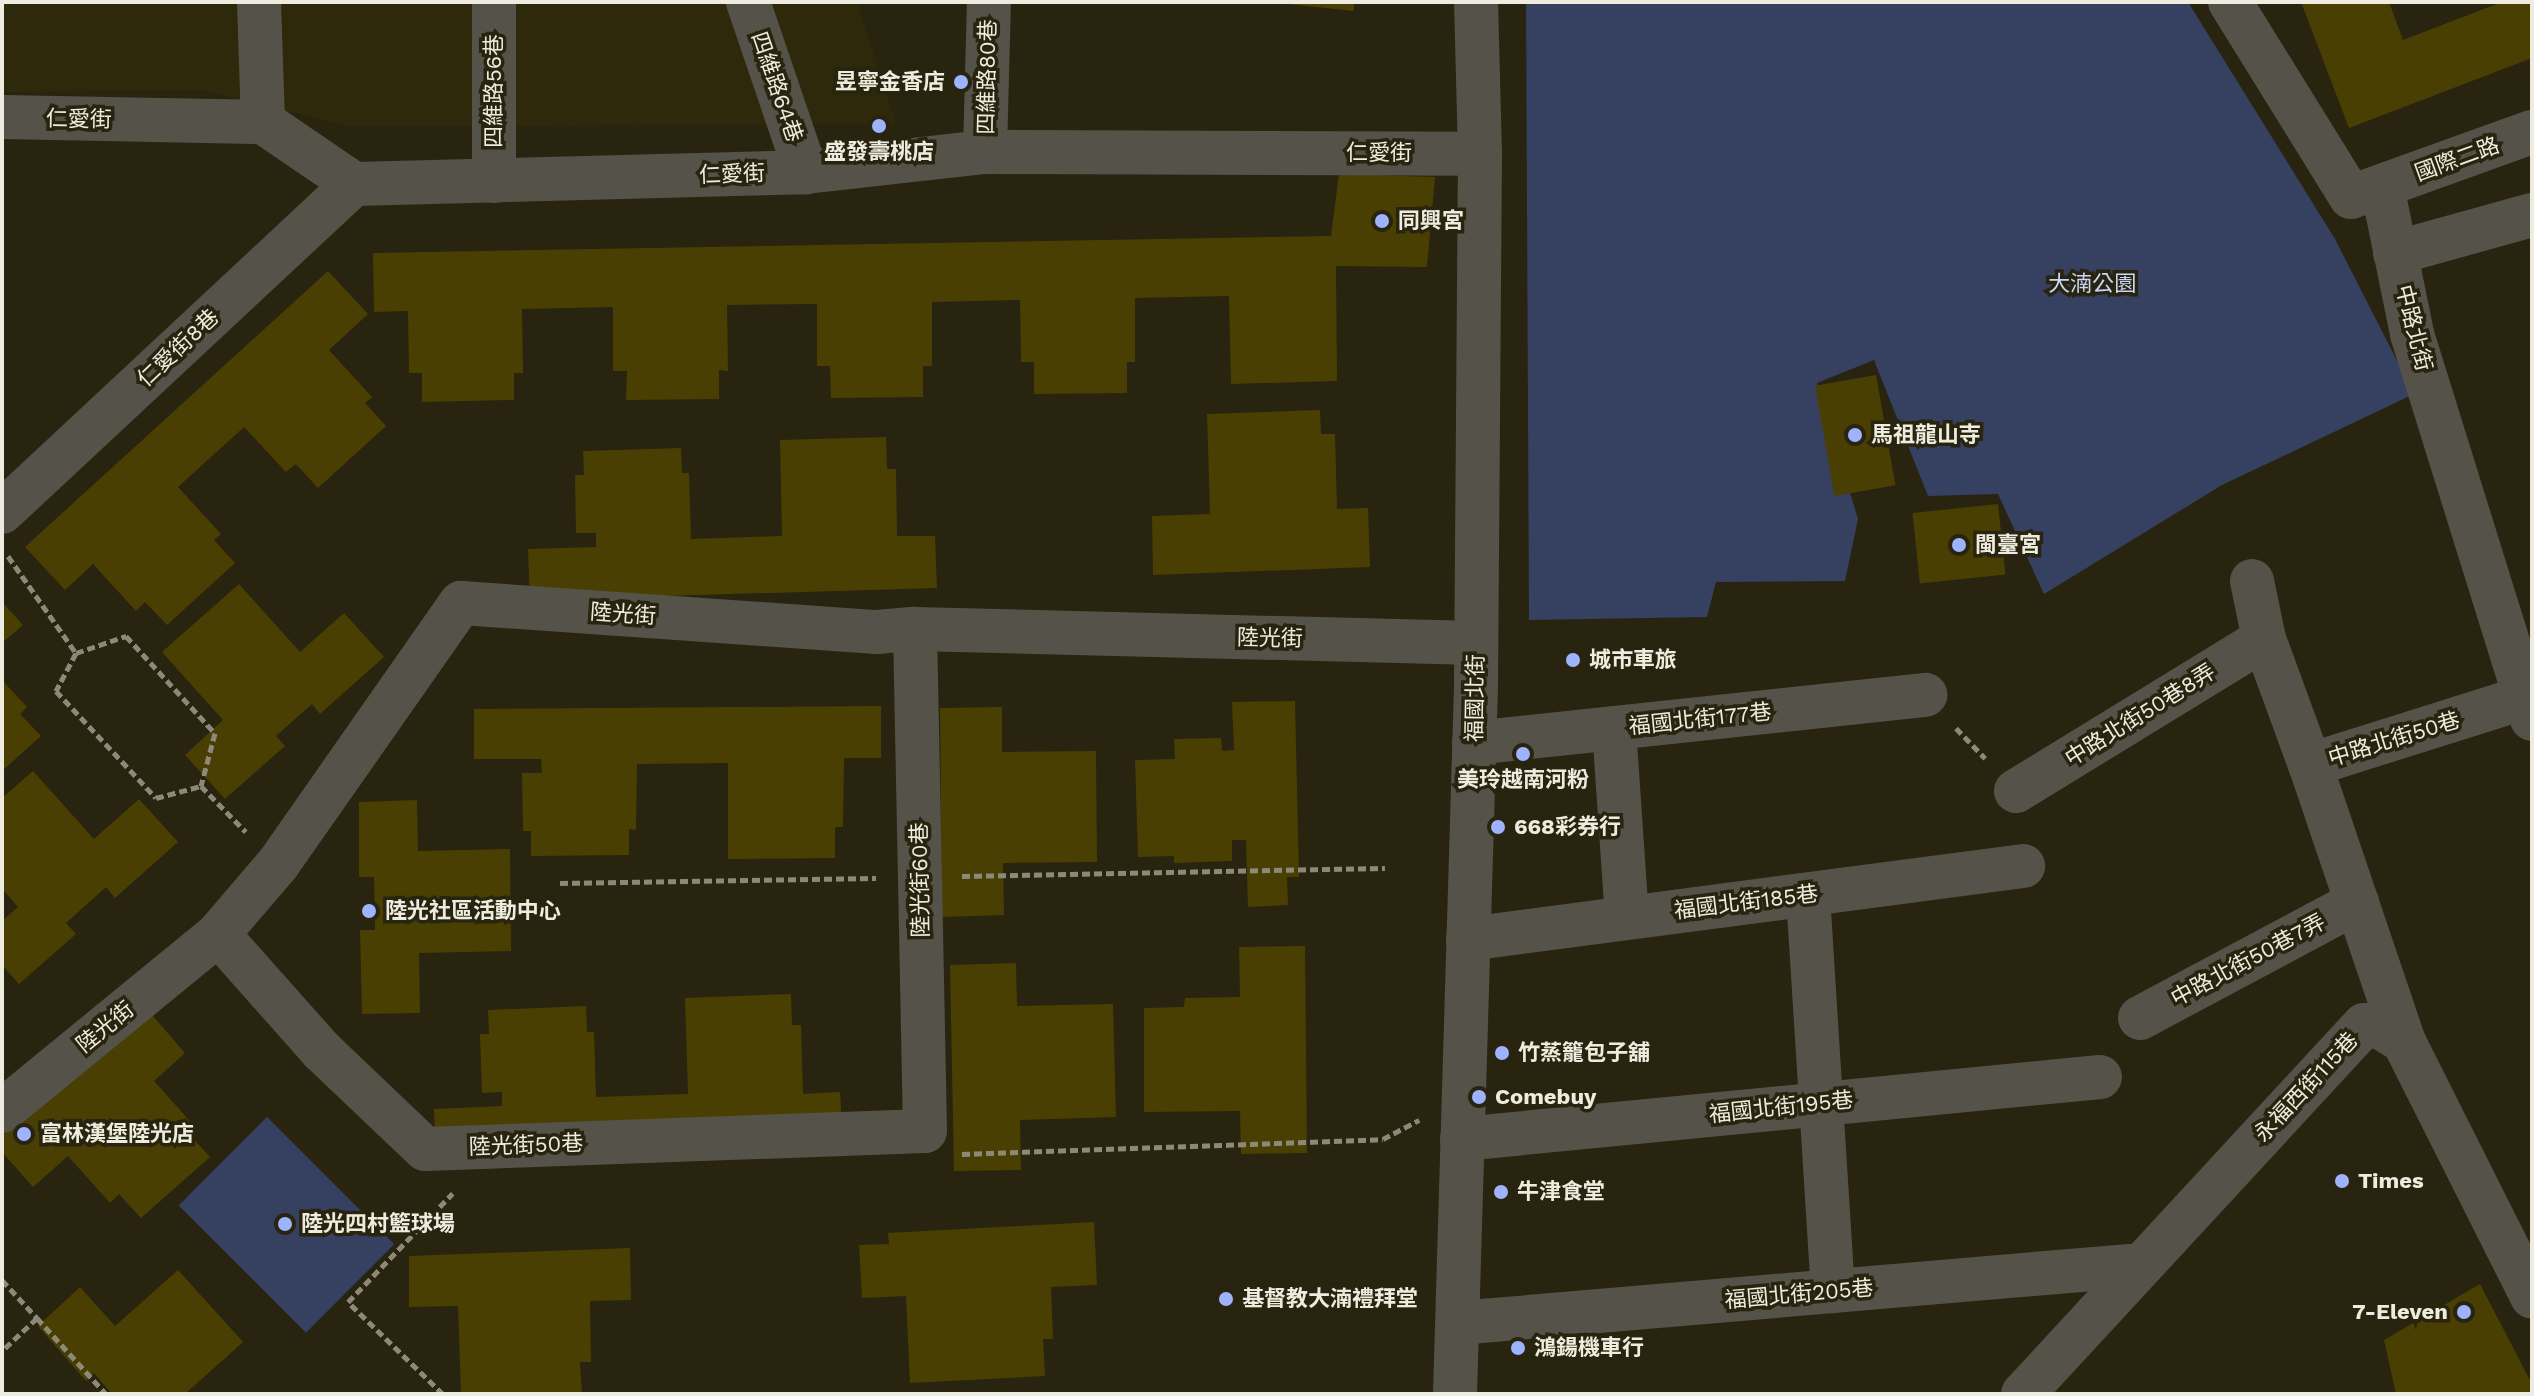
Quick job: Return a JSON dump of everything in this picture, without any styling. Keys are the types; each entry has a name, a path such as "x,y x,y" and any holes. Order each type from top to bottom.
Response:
{"street":[{"path":"259,2 263,122 354,184"},
{"name":"四維路56巷","path":"494,2 494,181"},
{"name":"四維路64巷","path":"748,2 806,172"},
{"name":"四維路80巷","path":"985,152 989,2"},
{"name":"福國北街","path":"1455,1394 1476,643 1480,154 1476,2"},
{"path":"2230,2 2351,197 2382,186"},
{"name":"仁愛街","path":"2,117 263,122"},
{"name":"國際二路","path":"2382,186 2532,132"},
{"name":"仁愛街","path":"354,184 806,172 985,152 1480,154"},
{"name":"仁愛街8巷","path":"2,512 354,184"},
{"name":"中路北街","path":"2382,186 2412,334 2530,704"},
{"path":"2395,253 2532,215"},
{"path":"2252,581 2264,639 2310,765"},
{"name":"陸光街","path":"2,1111 218,934 278,864 461,603 877,632 915,629 1476,643"},
{"name":"陸光街60巷","path":"915,629 925,1131"},
{"name":"中路北街50巷8弄","path":"2016,791 2264,639"},
{"name":"福國北街177巷","path":"1474,743 1925,695"},
{"name":"中路北街50巷","path":"2404,1042 2310,765 2530,704"},
{"path":"1614,728 1627,918"},
{"name":"福國北街185巷","path":"1468,939 2023,866"},
{"path":"1808,895 1833,1291"},
{"name":"中路北街50巷7弄","path":"2140,1018 2357,902"},
{"name":"陸光街50巷","path":"218,934 322,1051 425,1149 925,1131"},
{"name":"永福西街115巷","path":"2023,1393 2364,1025 2382,1028 2404,1042"},
{"path":"2404,1042 2532,1297"},
{"name":"福國北街195巷","path":"1462,1118 1820,1103 2100,1077"},
{"name":"福國北街205巷","path":"1458,1323 2140,1265"}],"path":[{"path":"2,547 76,653"},
{"path":"126,636 215,733 201,786 156,798 56,691 76,653 126,636"},
{"path":"1925,695 2016,791"},
{"path":"201,786 278,864"},
{"path":"560,883 1385,868"},
{"path":"925,1131 955,1154 1383,1139 1462,1118"},
{"path":"443,1394 348,1302 455,1190 455,1148"},
{"path":"2,1280 106,1394"},
{"path":"2,1351 37,1318"}],"shaded area":[{"path":"2,2 857,2 896,124 347,126 202,90 2,92"}],"green space":[{"name":"大湳公園","path":"1526,2 2188,2 2335,239 2414,394 2222,485 2044,594 1998,494 1928,496 1874,360 1817,383 1858,519 1845,581 1716,582 1707,617 1529,620"},
{"name":"陸光四村籃球場","path":"267,1117 394,1244 306,1333 179,1205"}],"building":[{"path":"1354,2 1354,11 1288,4"},
{"path":"2301,2 2389,2 2403,40 2502,2 2532,2 2532,58 2349,128"},
{"path":"1339,174 1435,177 1427,267 1336,266 1337,381 1231,384 1229,296 1135,298 1135,362 1127,362 1127,393 1034,394 1034,362 1021,362 1020,300 932,302 932,366 923,366 923,397 831,398 830,366 817,366 817,304 727,305 728,371 719,370 719,399 626,400 627,371 613,371 613,307 522,309 523,373 514,373 514,400 422,402 422,373 409,373 408,311 374,312 373,253 1331,236"},
{"path":"328,271 368,314 329,350 372,397 365,403 386,426 318,488 296,464 286,472 244,427 178,487 221,534 214,540 235,563 167,625 145,602 136,611 93,564 65,590 25,547"},
{"name":"馬祖龍山寺","path":"1876,375 1895,485 1834,496 1815,386"},
{"path":"1320,410 1321,434 1335,434 1337,509 1368,508 1370,567 1153,575 1152,516 1210,514 1207,414"},
{"path":"886,437 887,469 896,469 897,536 935,536 937,588 530,600 528,549 596,547 596,533 576,533 575,475 584,475 583,451 681,448 682,473 689,473 691,539 782,536 780,440"},
{"name":"閩臺宮","path":"1998,504 2005,575 1920,584 1912,513"},
{"path":"239,584 300,652 344,613 384,657 320,714 312,704 276,736 285,746 225,799 185,755 223,720 162,652"},
{"path":"2,602 23,625 2,643"},
{"path":"2,680 27,707 20,714 41,736 2,771"},
{"path":"1295,701 1299,877 1287,877 1288,905 1248,907 1246,840 1232,840 1232,861 1174,863 1174,856 1138,857 1135,760 1175,759 1174,739 1221,738 1222,751 1234,750 1232,702"},
{"path":"881,706 881,758 844,758 843,827 835,827 835,858 728,859 728,763 637,764 636,830 629,829 629,855 531,856 531,831 523,831 522,773 542,773 541,759 474,759 474,709"},
{"path":"1002,707 1002,752 1096,751 1097,862 1003,863 1004,915 942,917 940,708"},
{"path":"33,771 94,839 139,799 178,842 115,898 106,887 66,923 76,934 19,984 2,965 2,921 18,907 2,889 2,798"},
{"path":"417,800 418,851 510,849 511,951 419,953 420,1013 362,1014 360,930 375,930 374,877 359,877 359,802"},
{"path":"1305,946 1307,1153 1241,1154 1240,1111 1144,1112 1144,1008 1184,1007 1185,998 1240,997 1239,947"},
{"path":"1016,963 1017,1006 1113,1004 1116,1117 1020,1120 1021,1170 954,1171 950,965"},
{"path":"791,994 792,1025 801,1025 803,1094 840,1092 843,1144 436,1160 434,1109 502,1106 502,1092 482,1093 480,1034 489,1034 488,1010 586,1006 587,1032 594,1032 596,1097 688,1094 685,998"},
{"path":"146,1008 185,1053 154,1081 197,1129 190,1135 210,1157 141,1218 119,1194 110,1203 68,1156 33,1187 2,1152 2,1136"},
{"path":"1094,1222 1097,1285 1051,1287 1053,1339 1043,1339 1045,1376 910,1383 906,1296 862,1298 859,1245 889,1244 888,1233"},
{"path":"630,1248 631,1300 590,1301 591,1362 580,1362 582,1393 461,1394 458,1306 409,1307 409,1256"},
{"path":"178,1270 243,1342 185,1394 112,1394 94,1373 86,1381 38,1326 80,1287 115,1326"},
{"name":"7-Eleven","path":"2480,1284 2532,1384 2532,1394 2396,1394 2384,1340"}],"place":[{"name":"昱寧金香店","path":"961,82"},
{"name":"盛發壽桃店","path":"879,126"},
{"name":"同興宮","path":"1382,221"},
{"name":"馬祖龍山寺","path":"1855,435"},
{"name":"閩臺宮","path":"1959,545"},
{"name":"城市車旅","path":"1573,660"},
{"name":"美玲越南河粉","path":"1523,754"},
{"name":"668彩券行","path":"1498,827"},
{"name":"陸光社區活動中心","path":"369,911"},
{"name":"竹蒸籠包子舖","path":"1502,1053"},
{"name":"Comebuy","path":"1479,1097"},
{"name":"富林漢堡陸光店","path":"24,1134"},
{"name":"Times","path":"2342,1181"},
{"name":"牛津食堂","path":"1501,1192"},
{"name":"陸光四村籃球場","path":"285,1224"},
{"name":"基督教大湳禮拜堂","path":"1226,1299"},
{"name":"7-Eleven","path":"2464,1312"},
{"name":"鴻鍚機車行","path":"1518,1348"}]}
